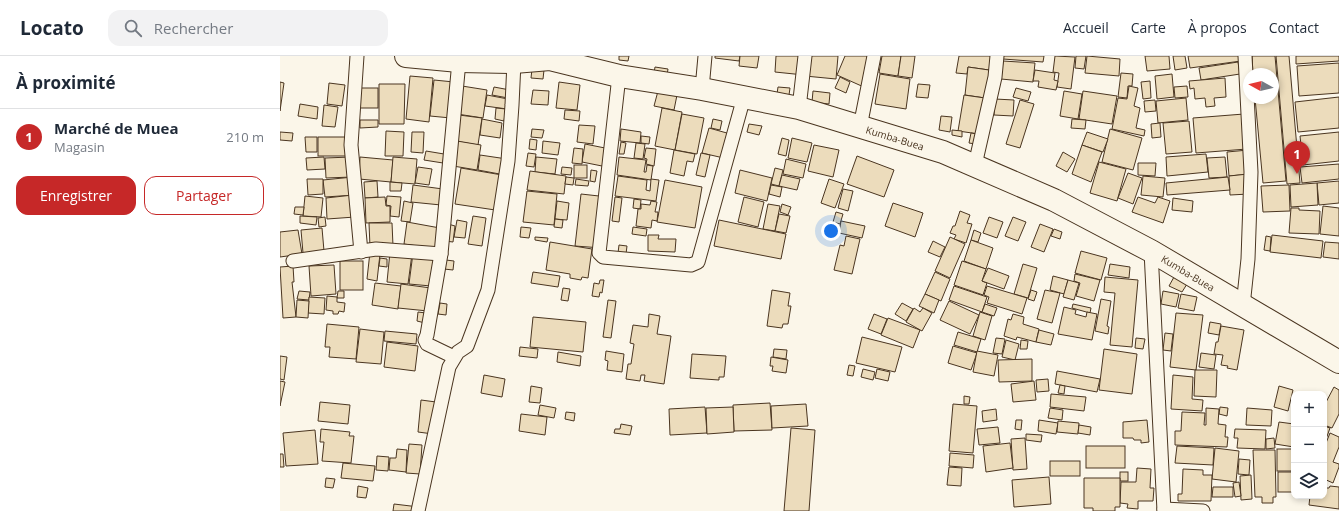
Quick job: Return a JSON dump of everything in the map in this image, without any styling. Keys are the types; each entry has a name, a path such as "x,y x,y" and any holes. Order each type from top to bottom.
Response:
{"highway":[{"name":"Kumba-Buea","path":"406,56 514,62 550,58 619,76 702,89 799,108 943,152 1054,200 1151,251 1339,362"}],"street":[{"path":"357,56 351,145 361,252"},
{"path":"702,89 705,56"},
{"path":"799,108 805,56"},
{"path":"860,127 874,56"},
{"path":"975,165 995,77 997,56"},
{"path":"1243,306 1248,259 1251,172 1245,56"},
{"path":"449,58 441,254 425,340 426,344 454,357"},
{"path":"418,511 449,367 458,352 467,346 488,290 508,161 514,62"},
{"path":"619,76 599,253 603,257 691,265 698,262 744,97"},
{"path":"293,260 376,249 441,254"},
{"path":"1151,251 1164,510 1203,511"}],"building":[{"path":"619,56 629,56 628,61 619,60"},
{"path":"715,56 740,56 739,61 715,58"},
{"path":"740,56 759,56 757,68 739,66"},
{"path":"776,56 806,56 804,75 775,72"},
{"path":"807,56 838,56 836,79 805,76"},
{"path":"845,56 867,56 878,61 866,88 837,75"},
{"path":"882,56 901,56 898,76 879,73"},
{"path":"901,56 915,56 912,78 898,76"},
{"path":"959,56 999,56 996,71 968,67 967,74 956,73"},
{"path":"1003,56 1044,56 1043,62 1003,59"},
{"path":"1055,56 1075,57 1071,89 1057,87 1059,73 1053,72"},
{"path":"1076,56 1086,56 1084,69 1075,68"},
{"path":"1087,56 1120,59 1119,76 1085,73"},
{"path":"1145,56 1169,56 1170,69 1147,71"},
{"path":"1173,56 1185,56 1187,68 1175,70"},
{"path":"1188,56 1240,56 1241,61 1190,68"},
{"path":"1252,56 1275,56 1276,68 1253,68"},
{"path":"1276,56 1289,56 1300,183 1287,184 1279,91 1279,68 1277,68"},
{"path":"1296,56 1339,56 1339,61 1296,64"},
{"path":"1003,61 1035,63 1033,82 1001,79"},
{"path":"1238,62 1240,74 1201,80 1199,68"},
{"path":"1339,63 1339,93 1299,96 1297,66"},
{"path":"655,67 668,69 667,75 654,73"},
{"path":"968,67 996,71 992,99 965,95"},
{"path":"532,69 544,70 543,79 531,78"},
{"path":"1035,70 1055,73 1054,80 1058,81 1056,90 1038,87 1039,81 1033,81"},
{"path":"1121,73 1133,74 1132,86 1128,86 1127,98 1118,97"},
{"path":"880,74 910,79 906,109 875,104"},
{"path":"1172,74 1174,97 1157,99 1155,76"},
{"path":"410,76 433,78 429,122 406,119"},
{"path":"840,77 850,82 846,93 835,88"},
{"path":"1225,78 1226,97 1214,98 1215,106 1206,107 1205,98 1195,99 1194,88 1190,89 1189,81"},
{"path":"434,80 454,82 451,118 430,116"},
{"path":"1150,81 1151,98 1143,99 1141,82"},
{"path":"280,82 284,83 280,111"},
{"path":"559,82 580,85 577,110 556,108"},
{"path":"329,83 345,85 342,106 327,104"},
{"path":"379,84 405,84 404,124 379,124"},
{"path":"918,84 930,85 928,98 916,97"},
{"path":"462,86 487,90 483,118 457,114"},
{"path":"1129,86 1138,88 1134,106 1140,108 1136,128 1145,130 1144,136 1112,129 1118,98 1127,99"},
{"path":"1187,86 1188,97 1175,98 1174,87"},
{"path":"494,87 510,90 508,98 492,95"},
{"path":"778,87 790,88 789,95 777,94"},
{"path":"358,88 378,88 378,108 358,108"},
{"path":"1016,88 1031,92 1028,101 1013,97"},
{"path":"533,90 549,91 548,105 531,104"},
{"path":"658,91 677,95 674,110 654,106"},
{"path":"813,91 830,93 829,104 812,102"},
{"path":"1064,91 1082,94 1078,119 1060,116"},
{"path":"1083,91 1117,96 1112,124 1079,119"},
{"path":"487,95 508,99 507,109 485,106"},
{"path":"964,95 992,99 986,135 958,131"},
{"path":"1339,97 1339,128 1298,132 1295,102"},
{"path":"1186,98 1188,120 1158,123 1156,101"},
{"path":"995,99 1014,100 1013,116 994,115"},
{"path":"1020,100 1034,104 1020,148 1006,144"},
{"path":"1155,100 1156,111 1145,112 1144,101"},
{"path":"1279,101 1286,181 1263,183 1256,104 1279,104"},
{"path":"300,104 318,107 317,119 298,116"},
{"path":"324,105 338,107 335,127 322,126"},
{"path":"496,108 506,109 504,121 495,119"},
{"path":"662,108 682,112 675,150 655,146"},
{"path":"565,110 580,111 579,121 564,119"},
{"path":"682,114 704,118 697,154 675,150"},
{"path":"1244,114 1247,149 1196,153 1193,118"},
{"path":"459,115 482,118 478,145 455,141"},
{"path":"941,116 952,117 950,132 939,130"},
{"path":"482,119 502,123 500,138 480,135"},
{"path":"713,119 722,121 720,130 711,128"},
{"path":"1072,119 1086,120 1085,129 1071,128"},
{"path":"360,120 378,120 378,127 360,128"},
{"path":"1189,121 1192,152 1166,154 1163,123"},
{"path":"1160,123 1161,137 1152,138 1151,124"},
{"path":"749,124 762,126 759,135 747,132"},
{"path":"579,125 595,126 593,144 577,142"},
{"path":"709,128 734,135 728,159 702,153"},
{"path":"532,129 544,130 542,138 531,137"},
{"path":"621,129 641,132 640,143 620,141"},
{"path":"1110,129 1142,138 1133,170 1102,162"},
{"path":"952,130 962,131 962,137 952,135"},
{"path":"386,131 404,132 403,156 385,156"},
{"path":"280,132 293,133 292,141 280,140"},
{"path":"412,132 424,132 423,153 411,152"},
{"path":"1087,132 1108,139 1103,152 1082,145"},
{"path":"1339,132 1339,161 1303,165 1300,136"},
{"path":"971,133 983,135 982,145 969,143"},
{"path":"641,136 650,137 649,144 641,143"},
{"path":"305,137 317,137 317,152 306,152"},
{"path":"318,137 351,137 351,156 318,156"},
{"path":"782,138 789,140 786,156 778,154"},
{"path":"792,138 812,143 807,162 788,158"},
{"path":"530,139 537,140 536,150 529,149"},
{"path":"457,141 481,145 477,170 453,166"},
{"path":"543,141 560,143 558,155 542,153"},
{"path":"621,142 626,143 624,154 619,154"},
{"path":"636,143 645,144 643,159 634,158"},
{"path":"585,144 610,149 607,167 582,162"},
{"path":"814,145 839,150 833,177 808,171"},
{"path":"1082,145 1102,152 1091,182 1072,174"},
{"path":"574,148 583,149 582,164 572,163"},
{"path":"646,148 656,149 654,166 646,164 647,159 644,158"},
{"path":"674,150 695,154 693,162 687,161 684,176 670,173"},
{"path":"1248,150 1250,174 1229,176 1227,152"},
{"path":"426,151 444,154 443,163 424,160"},
{"path":"1063,152 1075,159 1067,172 1056,166"},
{"path":"528,153 536,154 534,167 526,166"},
{"path":"701,153 710,155 705,177 696,175"},
{"path":"1206,154 1208,172 1167,176 1166,157"},
{"path":"480,155 507,159 505,175 478,170"},
{"path":"857,156 894,170 884,197 847,184"},
{"path":"324,157 325,169 307,170 306,158"},
{"path":"351,157 352,177 326,178 325,158"},
{"path":"360,157 393,160 391,182 359,179"},
{"path":"393,157 417,159 415,184 391,182"},
{"path":"536,157 557,159 555,174 535,172"},
{"path":"619,157 646,160 644,172 646,172 647,165 653,166 651,180 617,175"},
{"path":"1225,157 1227,177 1209,178 1207,158"},
{"path":"786,159 806,164 803,178 783,174"},
{"path":"1099,162 1126,169 1117,201 1090,193"},
{"path":"1138,163 1156,163 1155,176 1138,175"},
{"path":"1339,164 1339,179 1302,183 1300,167"},
{"path":"574,165 587,165 587,178 574,178"},
{"path":"418,167 432,169 429,185 415,183"},
{"path":"562,167 572,168 571,175 561,174"},
{"path":"461,168 508,176 502,211 455,204"},
{"path":"775,168 783,170 779,186 771,184"},
{"path":"591,170 597,171 595,182 590,181"},
{"path":"740,170 772,178 767,201 735,193"},
{"path":"530,171 566,176 564,194 527,190"},
{"path":"1128,173 1142,178 1133,204 1118,198"},
{"path":"1248,174 1249,194 1230,195 1229,176"},
{"path":"782,175 800,179 797,190 779,186"},
{"path":"618,176 647,180 646,190 650,191 651,179 659,180 656,201 615,196"},
{"path":"1143,176 1165,178 1163,197 1141,195"},
{"path":"353,177 355,195 325,197 323,180"},
{"path":"566,177 574,178 573,185 565,184"},
{"path":"1228,177 1230,190 1167,195 1166,183"},
{"path":"307,179 323,179 323,194 308,195"},
{"path":"576,179 589,181 588,186 575,185"},
{"path":"829,179 844,184 835,208 821,203"},
{"path":"665,180 702,187 695,228 657,222"},
{"path":"377,181 378,197 365,198 364,182"},
{"path":"1339,181 1339,203 1319,205 1317,183"},
{"path":"390,182 402,183 401,191 390,191"},
{"path":"1317,183 1318,205 1291,207 1290,185"},
{"path":"413,185 443,189 441,205 411,202"},
{"path":"771,185 782,187 780,197 769,194"},
{"path":"1289,185 1290,211 1263,212 1261,186"},
{"path":"843,189 853,191 848,211 838,208"},
{"path":"527,191 557,194 554,225 523,222"},
{"path":"581,194 608,197 602,248 575,246"},
{"path":"353,195 355,217 327,219 326,198"},
{"path":"305,196 323,198 321,217 303,216"},
{"path":"387,196 401,197 399,217 390,216 391,206 386,205"},
{"path":"385,197 386,206 390,206 390,222 366,223 365,198"},
{"path":"615,197 622,198 619,222 612,221"},
{"path":"744,197 764,202 758,227 738,222"},
{"path":"1138,197 1155,203 1158,197 1170,201 1163,223 1132,212"},
{"path":"1173,198 1193,201 1192,212 1172,210"},
{"path":"634,199 641,200 640,209 633,208"},
{"path":"404,201 413,203 410,222 401,221"},
{"path":"557,201 569,203 567,220 555,219"},
{"path":"651,201 657,202 655,212 658,212 657,221 652,220 651,228 636,226 638,209 641,209 641,204 650,205"},
{"path":"893,203 923,213 915,237 885,226"},
{"path":"768,204 780,206 775,231 763,229"},
{"path":"782,204 791,207 788,215 780,212"},
{"path":"1323,206 1339,208 1339,236 1320,234"},
{"path":"295,207 304,207 303,215 294,214"},
{"path":"1291,208 1320,211 1319,234 1289,233"},
{"path":"960,211 970,215 967,223 972,224 966,243 954,239 956,235 950,233 953,226 955,226"},
{"path":"836,212 843,214 840,224 833,222"},
{"path":"779,214 790,216 786,233 775,231"},
{"path":"300,216 317,217 316,225 300,223"},
{"path":"473,216 486,218 482,246 468,244"},
{"path":"325,217 326,226 319,227 318,218"},
{"path":"989,217 1003,222 997,238 983,233"},
{"path":"1013,217 1026,222 1018,241 1005,236"},
{"path":"555,219 563,220 562,228 554,227"},
{"path":"457,220 467,222 465,238 454,237"},
{"path":"719,220 786,234 781,259 714,246"},
{"path":"841,221 865,226 862,238 839,233"},
{"path":"407,222 440,228 437,249 404,244"},
{"path":"369,223 392,223 393,246 370,247"},
{"path":"448,224 455,226 453,242 445,241"},
{"path":"1040,224 1053,229 1044,252 1031,247"},
{"path":"521,227 531,228 529,238 520,237"},
{"path":"633,227 647,229 646,236 632,234"},
{"path":"322,228 324,251 303,253 301,230"},
{"path":"1054,229 1062,232 1060,239 1051,236"},
{"path":"298,230 302,254 280,257 280,232"},
{"path":"974,230 981,233 978,242 971,240"},
{"path":"648,235 659,235 658,239 676,239 675,252 648,251"},
{"path":"1272,235 1323,241 1321,258 1270,252"},
{"path":"846,236 860,239 852,274 834,270 840,245 844,246"},
{"path":"1266,236 1271,237 1270,251 1264,250"},
{"path":"535,237 548,238 547,242 535,240"},
{"path":"950,237 965,244 950,278 935,271"},
{"path":"971,240 993,248 986,269 964,261"},
{"path":"933,241 945,247 940,257 928,252"},
{"path":"550,242 592,249 588,278 582,277 581,280 570,278 570,274 546,270"},
{"path":"1325,242 1339,243 1339,259 1323,257"},
{"path":"619,245 627,246 626,254 618,253"},
{"path":"1081,251 1107,258 1101,280 1075,273"},
{"path":"370,252 380,254 377,281 367,279"},
{"path":"390,252 412,254 408,284 387,282"},
{"path":"413,253 434,256 431,286 409,284"},
{"path":"380,258 387,259 387,267 379,266"},
{"path":"446,260 454,261 453,270 444,269"},
{"path":"340,261 363,261 363,290 340,290"},
{"path":"962,261 986,269 982,281 987,283 983,295 954,285"},
{"path":"1023,264 1037,268 1028,298 1014,294"},
{"path":"1110,264 1130,267 1129,278 1108,275"},
{"path":"334,265 336,294 311,296 309,266"},
{"path":"293,266 294,282 292,282 296,317 283,318 280,267"},
{"path":"988,268 1009,276 1004,289 982,281"},
{"path":"533,272 560,276 558,287 531,283"},
{"path":"935,272 950,279 941,301 925,294"},
{"path":"1075,274 1100,280 1094,301 1076,296 1080,283 1074,281"},
{"path":"1053,276 1068,280 1064,294 1050,290"},
{"path":"1105,277 1138,280 1132,347 1110,345 1115,293 1104,292"},
{"path":"1174,277 1187,284 1182,292 1169,286"},
{"path":"600,280 604,280 602,293 600,292 599,297 592,296 594,283 599,284"},
{"path":"1068,280 1079,283 1074,300 1063,297"},
{"path":"375,283 401,286 398,309 372,305"},
{"path":"401,284 431,288 428,311 398,308"},
{"path":"954,286 987,297 982,312 949,300"},
{"path":"987,286 1027,298 1022,314 987,303 989,297 984,295"},
{"path":"563,288 570,289 568,301 561,300"},
{"path":"772,290 790,293 788,306 791,306 788,324 783,324 782,328 767,326"},
{"path":"1031,290 1037,292 1034,301 1028,299"},
{"path":"1045,290 1060,293 1052,323 1037,319"},
{"path":"299,291 310,292 309,300 297,299"},
{"path":"338,291 344,291 344,298 337,298"},
{"path":"1163,291 1179,294 1176,307 1161,304"},
{"path":"925,294 939,300 934,313 919,306"},
{"path":"1181,294 1197,297 1194,311 1178,308"},
{"path":"327,296 337,297 337,302 345,303 344,312 339,311 338,314 333,314 333,311 326,310"},
{"path":"309,297 325,298 324,314 308,313"},
{"path":"1101,299 1111,301 1107,326 1109,327 1108,334 1095,331"},
{"path":"297,300 309,301 308,318 296,317"},
{"path":"608,300 616,301 611,338 603,337"},
{"path":"949,301 979,315 970,334 940,320"},
{"path":"440,303 447,304 446,315 438,314"},
{"path":"902,303 913,309 906,321 895,314"},
{"path":"985,304 997,308 994,316 982,312"},
{"path":"1073,304 1091,308 1090,313 1072,308"},
{"path":"1064,307 1076,310 1075,314 1086,317 1087,312 1097,314 1092,340 1058,334"},
{"path":"914,308 920,312 923,308 932,313 922,331 906,322"},
{"path":"418,312 426,313 425,323 417,321"},
{"path":"980,312 992,316 985,340 973,336"},
{"path":"1176,313 1203,315 1196,370 1170,367"},
{"path":"649,314 660,316 657,334 671,336 664,384 644,381 645,375 641,375 640,381 626,379 628,364 631,364 634,344 630,343 633,325 648,327"},
{"path":"874,314 887,319 881,334 868,329"},
{"path":"1013,314 1024,317 1023,324 1039,329 1036,342 1017,337 1016,340 1004,336 1008,319 1011,320"},
{"path":"533,317 586,322 583,352 530,347"},
{"path":"888,318 920,330 913,348 881,335"},
{"path":"1210,322 1221,324 1219,335 1208,333"},
{"path":"327,324 359,327 356,359 329,357 330,347 325,347"},
{"path":"1221,326 1244,330 1237,370 1221,365 1223,355 1214,354"},
{"path":"360,329 384,332 381,364 356,362"},
{"path":"1039,330 1054,334 1051,345 1036,342"},
{"path":"385,331 417,334 416,344 384,341"},
{"path":"958,332 981,339 977,352 954,345"},
{"path":"1165,333 1173,334 1171,351 1163,350"},
{"path":"862,337 902,347 895,372 856,363"},
{"path":"996,338 1005,339 1002,354 993,353"},
{"path":"1136,338 1145,339 1143,349 1135,348"},
{"path":"1006,340 1019,344 1015,360 1002,357"},
{"path":"1021,340 1028,341 1027,349 1020,349"},
{"path":"387,342 418,346 415,371 384,367"},
{"path":"953,346 977,353 971,370 948,363"},
{"path":"520,347 538,349 537,358 519,356"},
{"path":"774,349 787,350 786,359 773,357"},
{"path":"1104,349 1137,354 1132,394 1099,390"},
{"path":"606,351 624,354 622,372 607,370 608,361 605,360"},
{"path":"977,351 998,355 994,376 973,372"},
{"path":"558,352 581,356 580,366 557,362"},
{"path":"1201,353 1216,355 1214,369 1199,367"},
{"path":"692,354 726,356 724,377 719,377 719,380 690,378"},
{"path":"280,356 287,357 284,380 280,379"},
{"path":"771,357 788,360 786,373 772,371 773,366 770,366"},
{"path":"1032,359 1032,381 999,382 998,360"},
{"path":"849,365 855,366 853,376 847,375"},
{"path":"863,369 875,372 873,380 861,377"},
{"path":"877,369 890,372 888,381 875,378"},
{"path":"1195,370 1217,370 1216,397 1194,396"},
{"path":"1057,371 1100,379 1097,392 1055,384"},
{"path":"484,375 505,379 502,397 481,393"},
{"path":"1173,375 1193,377 1192,399 1203,400 1202,411 1171,409"},
{"path":"1048,379 1049,391 1037,392 1036,380"},
{"path":"280,381 285,382 280,406"},
{"path":"1034,381 1036,400 1013,402 1011,384"},
{"path":"1060,385 1065,386 1064,394 1058,393"},
{"path":"531,386 542,388 540,403 529,402"},
{"path":"1279,386 1293,390 1291,391 1288,411 1274,407"},
{"path":"1334,387 1339,390 1339,414 1332,428 1327,426 1327,400"},
{"path":"1051,394 1086,397 1084,411 1050,407"},
{"path":"964,396 970,397 969,404 964,404"},
{"path":"421,400 436,402 433,434 418,432"},
{"path":"320,402 350,405 348,424 318,421"},
{"path":"770,403 772,430 734,431 733,405"},
{"path":"806,404 808,426 772,428 771,406"},
{"path":"953,404 977,406 973,453 949,451"},
{"path":"540,405 556,408 554,418 538,415"},
{"path":"705,407 707,433 670,435 669,409"},
{"path":"733,407 734,432 707,434 706,408"},
{"path":"1220,407 1228,408 1227,416 1219,414"},
{"path":"1050,408 1063,410 1062,420 1048,418"},
{"path":"1206,408 1219,409 1218,424 1226,425 1225,437 1228,437 1227,447 1175,445 1175,431 1181,431 1182,412 1205,413 1204,425 1206,425"},
{"path":"1247,408 1272,410 1271,426 1246,425"},
{"path":"996,409 997,420 983,422 982,411"},
{"path":"566,412 575,413 574,421 565,419"},
{"path":"521,414 547,417 545,435 519,431"},
{"path":"1016,420 1022,420 1021,430 1015,429"},
{"path":"1039,420 1058,423 1056,434 1038,431"},
{"path":"1147,420 1149,442 1141,443 1141,440 1123,438 1123,422"},
{"path":"1058,421 1079,423 1078,434 1057,432"},
{"path":"1279,422 1291,424 1291,447 1275,444"},
{"path":"621,424 632,426 630,435 614,433 615,429 620,429"},
{"path":"1079,425 1091,427 1090,435 1078,433"},
{"path":"998,427 1000,443 979,445 977,429"},
{"path":"1327,427 1330,428 1327,436"},
{"path":"791,428 815,430 809,511 784,511"},
{"path":"321,429 350,432 349,436 354,436 351,463 322,461 324,442 320,442"},
{"path":"1235,429 1266,430 1265,449 1237,448 1238,438 1234,438"},
{"path":"315,430 318,464 286,466 283,433"},
{"path":"1330,433 1339,437 1339,447 1333,462 1339,464 1339,467 1333,483 1327,480 1327,440"},
{"path":"1026,434 1042,435 1041,442 1026,440"},
{"path":"1025,438 1027,469 1013,470 1011,439"},
{"path":"1274,438 1275,448 1266,449 1266,439"},
{"path":"1010,443 1013,468 986,472 983,446"},
{"path":"409,444 422,445 420,474 406,473"},
{"path":"1086,446 1125,446 1125,468 1086,468"},
{"path":"1177,446 1214,448 1213,465 1175,463"},
{"path":"1215,448 1239,451 1236,482 1212,479"},
{"path":"397,449 407,450 406,472 389,470 390,458 396,458"},
{"path":"1277,449 1291,449 1291,471 1277,471"},
{"path":"1253,450 1275,450 1276,497 1273,497 1273,503 1262,503 1262,497 1255,497"},
{"path":"950,453 974,455 973,468 949,466"},
{"path":"280,454 283,454 284,467 280,467"},
{"path":"377,456 389,457 388,471 376,470"},
{"path":"1239,459 1250,460 1249,475 1238,474"},
{"path":"1050,461 1080,461 1080,476 1050,476"},
{"path":"343,463 375,466 373,481 341,478"},
{"path":"949,467 962,468 961,486 947,485"},
{"path":"1137,468 1151,469 1150,488 1154,488 1153,501 1138,501 1138,509 1127,508 1128,504 1120,503 1121,482 1136,482"},
{"path":"1183,469 1203,470 1203,475 1212,475 1211,501 1178,501 1178,494 1182,494"},
{"path":"1120,472 1128,472 1128,481 1120,481"},
{"path":"1278,472 1291,472 1291,492 1278,492"},
{"path":"1251,475 1252,499 1241,500 1240,476"},
{"path":"1049,477 1051,504 1014,507 1012,480"},
{"path":"326,478 335,479 333,488 325,487"},
{"path":"1084,478 1120,478 1120,507 1115,507 1115,511 1093,511 1093,508 1084,508"},
{"path":"1239,482 1241,496 1235,497 1233,483"},
{"path":"358,486 368,488 366,498 357,497"},
{"path":"1330,486 1339,487 1339,509 1309,505 1310,499 1327,499 1327,488"},
{"path":"1213,487 1233,487 1233,497 1212,497"},
{"path":"394,504 419,507 418,511 393,511"}],"place":[{"name":"Marché de Muea","path":"1297,174"}]}
